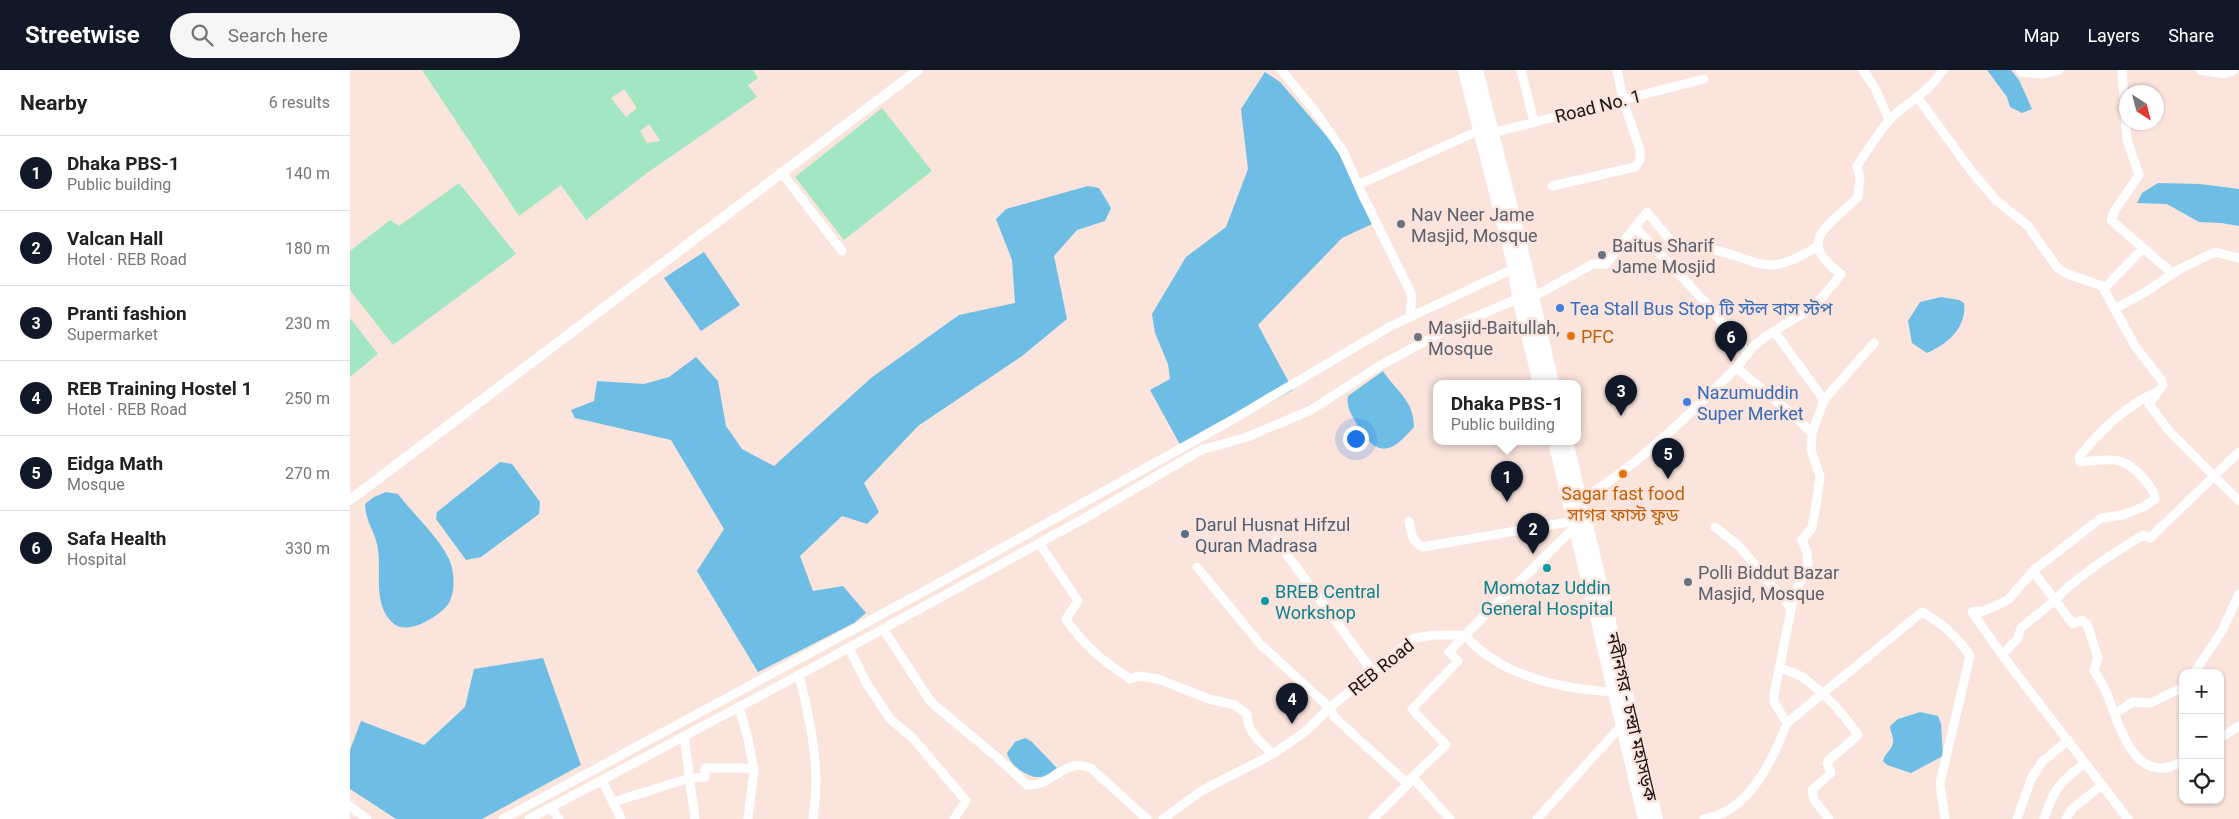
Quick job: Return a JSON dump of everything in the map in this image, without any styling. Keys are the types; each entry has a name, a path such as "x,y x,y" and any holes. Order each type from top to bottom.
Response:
{"highway":[{"path":"1465,70 1486,131 1526,298 1540,380"},
{"path":"1476,70 1486,131 1515,268 1551,380"},
{"name":"নবীনগর - চন্দ্রা মহাসড়ক","path":"1556,445 1645,819"},
{"name":"নবীনগর - চন্দ্রা মহাসড়ক","path":"1567,445 1656,819"}],"street":[{"path":"350,500 918,70"},
{"path":"1281,70 1315,110 1344,153 1412,294 1410,317"},
{"path":"1521,70 1534,122"},
{"path":"1552,186 1635,167 1640,160 1640,150 1623,100 1617,70"},
{"path":"1863,70 1875,88 1889,120"},
{"path":"533,818 883,629 1039,543 1201,450 1247,437 1311,410 1380,366 1450,328 1526,298 1593,264 1606,264 1647,212 1676,244 1712,250 1769,266 1783,264 1800,258 1818,246 1823,230 1858,197 1860,177 1857,167 1889,120 1935,83 1943,70"},
{"path":"2020,70 2022,72 2043,74 2059,70"},
{"path":"2122,70 2127,140 2139,175 2115,210 2111,220 2173,274"},
{"path":"2200,70 2226,74 2234,70"},
{"name":"Road No. 1","path":"1358,185 1486,131 1534,122 1704,79"},
{"path":"1918,98 1972,172 1997,201 2028,226 2056,266 2066,273 2102,286 2135,346 2162,381 2163,385 2149,404 2169,431 2239,501"},
{"path":"781,172 842,251"},
{"path":"1636,228 1706,303 1748,354"},
{"path":"1581,500 1607,484 1661,440 1774,331 1808,310 1841,274 1827,261 1818,246"},
{"path":"2104,289 2143,248"},
{"path":"2114,309 2215,252 2239,258"},
{"path":"503,819 939,583 1232,420 1391,326 1515,268"},
{"path":"1774,331 1824,400"},
{"path":"1787,723 1774,702 1794,595 1808,565 1807,553 1802,540 1812,528 1820,476 1811,450 1812,433 1824,400 1874,343"},
{"path":"1736,368 1765,393 1785,406 1812,433"},
{"path":"2128,819 2002,655 1972,612 1984,611 2008,600 2033,571 2101,518 2123,515 2145,506 2155,499 2154,491 2137,472 2120,460 2080,462 2079,457 2093,440 2137,400 2157,392"},
{"path":"2002,655 2018,638 2021,628 2054,602 2069,586 2102,561 2143,535 2150,538 2239,452"},
{"path":"1409,521 1413,540 1417,545 1423,547 1575,524"},
{"path":"1373,819 1408,784 1409,780 1446,745 1412,709 1458,661 1449,652 1575,524"},
{"path":"1715,528 1739,546 1791,608"},
{"path":"1277,541 1374,672"},
{"path":"1039,543 1078,600 1066,619 1081,641 1100,659 1130,679 1138,676 1158,679 1209,699 1235,705 1247,714 1247,725 1252,734 1273,754"},
{"path":"1197,567 1260,644 1330,708 1334,717 1409,780 1450,819"},
{"path":"2033,571 2054,602 2073,624 2082,620 2087,624 2098,658 2094,670 2103,686 2122,736 2139,760 2153,766 2172,767 2179,763"},
{"path":"2197,669 2222,630 2239,594"},
{"path":"1704,819 1717,815 1745,798 1776,752 1787,723 1922,612 1941,622 1960,640 1970,656 1940,783 1945,819"},
{"path":"883,629 931,702 1027,785 1044,782 1072,765 1081,764 1091,768 1147,819"},
{"name":"REB Road","path":"1163,819 1201,790 1273,754 1306,731 1330,708 1414,638 1436,635 1465,635"},
{"path":"1465,635 1472,644 1497,662 1515,671 1565,686 1614,692"},
{"path":"848,648 867,684 891,720 912,737 966,801 954,819"},
{"path":"1780,667 1802,676 1834,706 1858,735 1828,761 1827,764 1831,773 1812,790 1814,800 1829,819"},
{"path":"799,675 814,739 817,793 813,819"},
{"path":"2114,714 2133,702 2151,703 2179,688"},
{"path":"739,707 754,768 748,819"},
{"path":"1537,819 1622,726"},
{"path":"2224,735 2239,726"},
{"path":"684,736 695,819"},
{"path":"2017,819 2031,779 2042,762 2068,740"},
{"path":"2044,819 2049,803 2061,781 2085,762"},
{"path":"613,802 690,778 705,777 705,768 754,768"},
{"path":"602,780 621,819"},
{"path":"2066,819 2072,809 2102,785"},
{"path":"350,806 367,819"},
{"path":"551,808 559,819"}],"green space":[{"path":"422,70 753,70 758,78 748,85 757,97 647,173 586,220 561,185 519,216","holes":["624,89 637,108 626,117 611,98","649,124 660,140 660,141 647,143 640,131"]},
{"path":"882,108 932,171 844,240 795,177"},
{"path":"459,183 516,254 393,345 350,290 350,251 390,220 399,226"},
{"path":"350,318 378,354 350,377"}],"water":[{"path":"1987,70 2011,70 2019,80 2032,109 2022,113 2010,107 2007,97"},
{"path":"1265,72 1280,82 1336,147 1372,224 1342,238 1258,325 1293,390 1183,450 1150,390 1170,379 1168,364 1155,333 1152,314 1186,257 1226,227 1248,169 1241,109"},
{"path":"2158,183 2200,184 2239,189 2239,226 2199,222 2167,204 2137,203 2142,193"},
{"path":"1088,186 1099,188 1111,208 1105,221 1077,230 1054,256 1067,319 1022,356 918,426 864,483 879,512 867,524 842,516 800,556 813,591 843,586 866,613 854,623 758,672 697,571 724,529 671,440 575,418 571,410 594,401 597,381 644,384 669,377 696,357 718,381 726,426 742,449 774,466 871,378 959,315 1015,303 1012,260 996,219 1006,209"},
{"path":"704,252 740,305 701,331 664,278"},
{"path":"1941,297 1959,300 1964,303 1962,320 1955,334 1949,340 1927,353 1912,343 1908,321 1920,302"},
{"path":"1383,371 1408,403 1414,427 1399,442 1385,449 1378,448 1365,437 1352,415 1348,400 1348,396"},
{"path":"500,462 512,464 540,502 539,514 481,557 466,560 436,519 437,512"},
{"path":"386,492 398,494 432,534 449,559 452,570 452,597 446,607 435,616 413,627 406,628 393,623 386,615 380,596 379,554 365,504 374,497"},
{"path":"543,658 581,765 482,819 396,819 350,789 350,750 361,721 424,745 465,707 474,669"},
{"path":"1920,712 1938,716 1941,724 1943,756 1911,773 1887,765 1883,761 1893,743 1890,726 1898,719"},
{"path":"1025,738 1031,741 1057,768 1043,777 1035,777 1015,766 1007,753 1015,742"}],"place":[{"name":"Nav Neer Jame Masjid, Mosque","path":"1401,224"},
{"name":"Baitus Sharif Jame Mosjid","path":"1602,255"},
{"name":"Tea Stall Bus Stop টি স্টল বাস স্টপ","path":"1560,308"},
{"name":"PFC","path":"1571,336"},
{"name":"Masjid-Baitullah, Mosque","path":"1418,337"},
{"name":"Safa Health","path":"1731,362"},
{"name":"Nazumuddin Super Merket","path":"1687,402"},
{"name":"Pranti fashion","path":"1621,416"},
{"name":"Sagar fast food সাগর ফাস্ট ফুড","path":"1623,474"},
{"name":"Eidga Math","path":"1668,479"},
{"name":"Dhaka PBS-1","path":"1507,502"},
{"name":"Darul Husnat Hifzul Quran Madrasa","path":"1185,534"},
{"name":"Valcan Hall","path":"1533,554"},
{"name":"Momotaz Uddin General Hospital","path":"1547,568"},
{"name":"Polli Biddut Bazar Masjid, Mosque","path":"1688,582"},
{"name":"BREB Central Workshop","path":"1265,601"},
{"name":"REB Training Hostel 1","path":"1292,724"}]}
